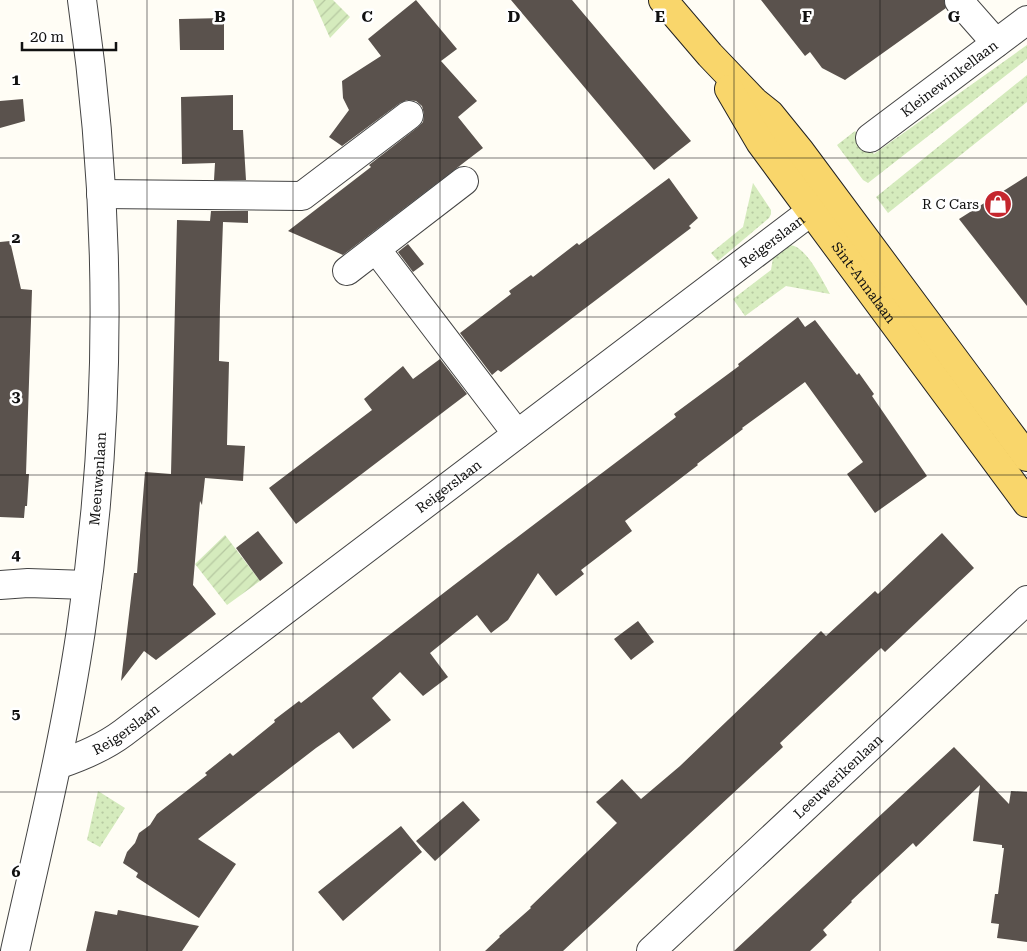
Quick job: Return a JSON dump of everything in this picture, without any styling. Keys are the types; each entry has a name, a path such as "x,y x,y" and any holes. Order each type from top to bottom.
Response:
{"main road":[{"name":"Sint-Annalaan","path":"663,0 710,55 770,114 833,195 1027,457"},
{"name":"Sint-Annalaan","path":"710,55 760,142 1027,503"}],"street":[{"name":"Meeuwenlaan","path":"15,951 58,765 73,681 87,584 95,507 102,402 104,288 98,138 82,0"},
{"path":"960,1 996,43"},
{"name":"Kleinewinkellaan","path":"870,138 1027,20"},
{"path":"101,194 302,196 409,115"},
{"path":"347,271 464,181"},
{"name":"Reigerslaan","path":"58,765 79,758 109,743 833,195"},
{"path":"376,249 517,434"},
{"path":"0,585 28,583 87,584"},
{"name":"Leeuwerikenlaan","path":"650,951 1027,600"}],"green space":[{"path":"313,0 333,0 350,17 330,38"},
{"path":"1027,45 1027,59 868,183 863,180 837,145 855,131 874,154"},
{"path":"1027,75 1027,102 888,213 876,197"},
{"path":"753,183 771,210 771,214 769,218 718,261 711,253 743,227"},
{"path":"789,245 801,251 807,257 830,294 786,286 745,316 733,299 771,270 773,258"},
{"path":"225,535 260,581 227,605 195,564"},
{"path":"98,791 125,808 100,847 87,840"}],"building":[{"path":"416,0 457,49 441,61 477,101 458,117 483,148 343,255 288,231 371,167 369,165 423,122 422,106 416,101 407,100 400,103 342,146 329,137 349,110 343,98 342,81 381,56 368,39"},
{"path":"511,0 572,0 691,141 654,170"},
{"path":"761,0 944,0 946,8 845,80 822,68 810,52 805,56"},
{"path":"224,18 224,50 180,50 179,19"},
{"path":"233,95 233,130 243,130 246,180 214,180 215,163 182,164 181,97"},
{"path":"23,99 25,121 0,128 0,101"},
{"path":"1027,176 1027,306 959,219"},
{"path":"669,178 698,218 689,226 691,228 501,372 498,370 492,375 460,333 511,294 509,291 531,275 533,277 577,243 579,245"},
{"path":"211,211 248,211 248,223 223,222 220,306 219,361 229,362 227,445 245,446 243,481 205,478 202,505 200,501 193,585 216,614 156,660 144,651 121,681 134,573 137,573 145,472 171,474 177,220 210,221"},
{"path":"10,241 21,289 32,290 26,474 29,474 27,506 25,506 24,518 0,517 0,242"},
{"path":"408,244 424,264 413,272 398,252"},
{"path":"798,317 805,327 815,320 857,375 859,373 874,394 872,396 927,476 875,513 847,474 863,462 805,382 742,428 698,465 625,521 632,531 581,570 584,574 556,596 538,573 508,620 491,633 477,615 430,653 448,677 423,696 400,672 372,698 391,720 353,749 339,732 198,839 236,864 199,918 136,877 138,873 123,863 127,852 135,843 139,833 150,825 157,814 207,775 205,773 230,753 233,756 275,722 274,720 299,701 301,703 676,417 674,414 739,366 738,364"},
{"path":"440,359 467,394 296,524 269,488 372,410 364,399 403,366 413,379"},
{"path":"258,531 283,563 260,581 236,548"},
{"path":"942,533 974,568 885,652 881,648 780,743 783,747 563,951 485,951 617,823 596,802 622,779 641,799 680,766 821,631 826,636 875,591 878,594"},
{"path":"638,621 654,642 631,660 614,639"},
{"path":"954,747 1009,804 1011,791 1027,792 1027,942 997,938 999,924 991,923 995,894 998,894 1004,848 1002,848 1002,845 973,841 980,785 916,847 913,843 851,901 823,930 827,935 810,951 734,951"},
{"path":"463,801 480,820 435,861 416,841"},
{"path":"401,826 422,852 343,921 318,892"},
{"path":"118,910 199,926 182,951 86,951 95,911 117,915"}],"place":[{"name":"R C Cars","path":"998,204"}]}
